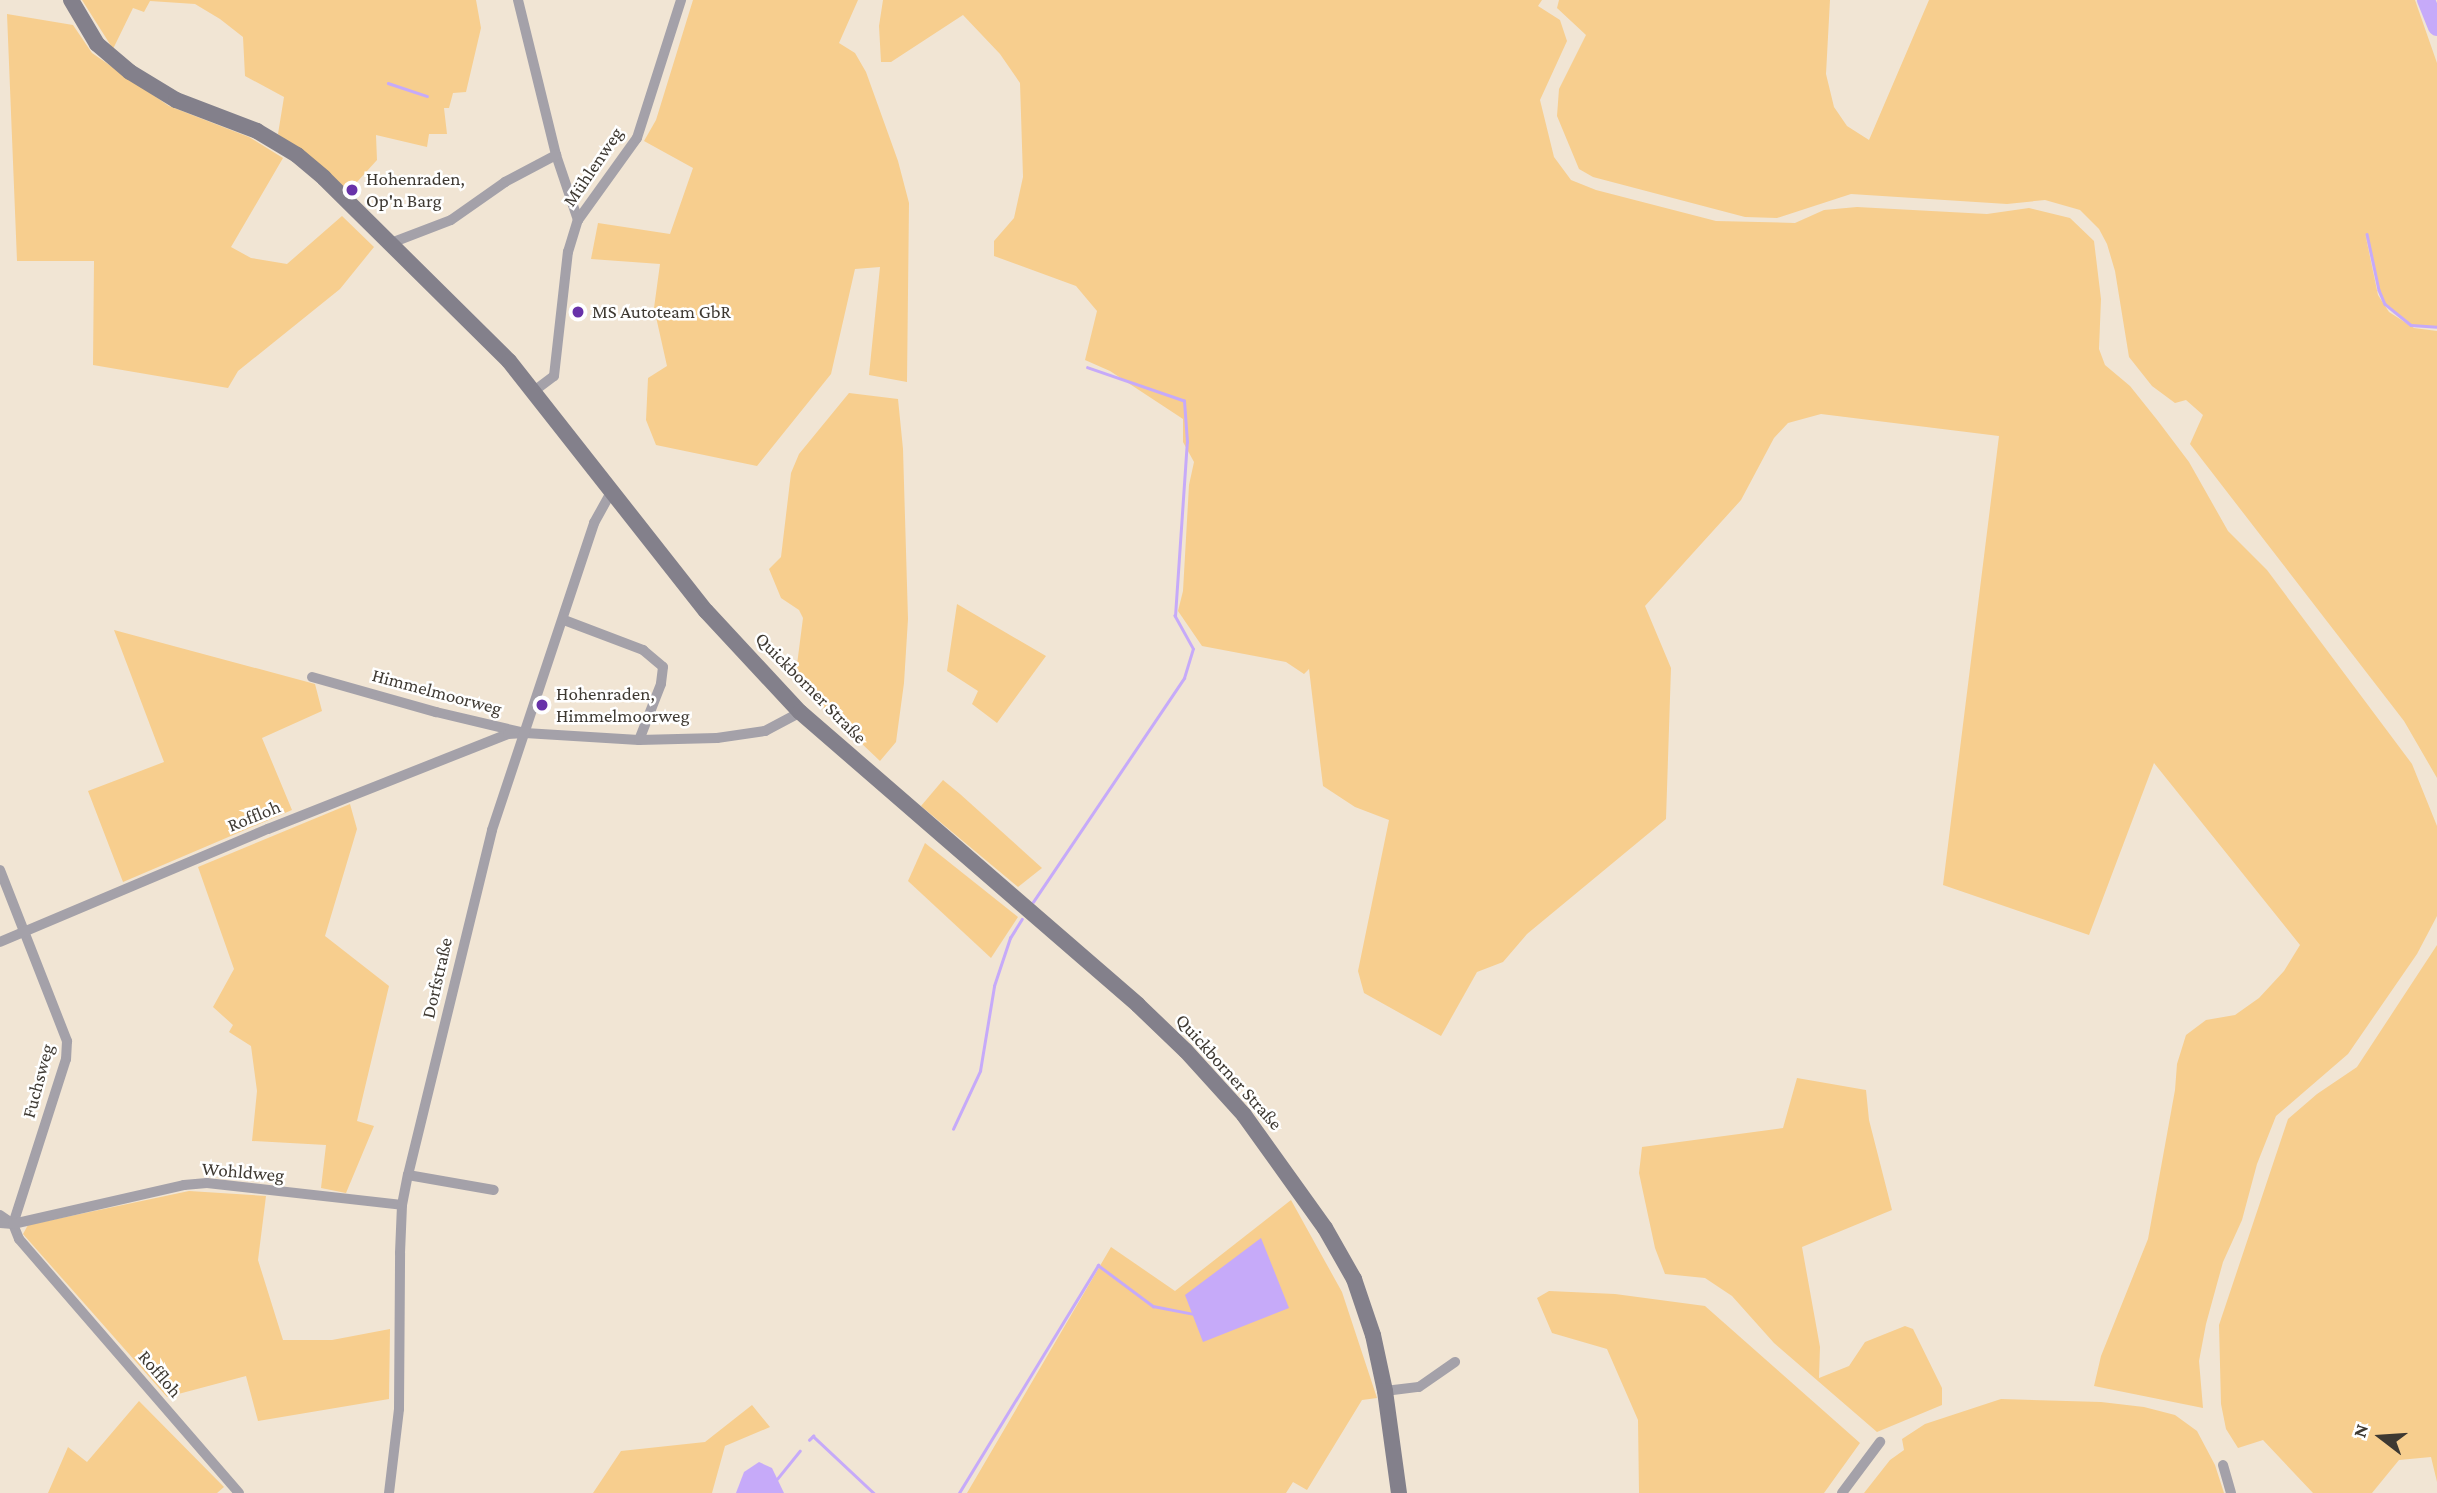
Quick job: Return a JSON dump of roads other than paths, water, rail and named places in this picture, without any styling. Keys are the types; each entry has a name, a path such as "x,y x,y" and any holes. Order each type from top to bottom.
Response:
{"main road":[{"name":"Quickborner Straße","path":"71,0 97,44 130,72 176,100 257,131 298,155 391,243 509,361 706,611 800,712 1129,997 1186,1051 1244,1115 1317,1217 1354,1279 1373,1335 1385,1391 1399,1493"}],"street":[{"path":"518,0 556,155 578,220"},
{"name":"Mühlenweg","path":"534,391 555,376 568,252 578,220 637,138 681,0"},
{"path":"391,243 451,220 505,182 556,155"},
{"name":"Dorfstraße","path":"390,1493 400,1409 402,1205 408,1175 492,830 564,620 594,523 612,491"},
{"path":"564,620 643,650 663,667 661,684 639,740"},
{"name":"Himmelmoorweg","path":"312,677 436,712 525,733 639,740 717,738 765,731 800,712"},
{"name":"Roffloh","path":"0,942 482,744 508,734 525,733"},
{"name":"Fuchsweg","path":"0,870 67,1041 66,1059 13,1224"},
{"path":"408,1175 494,1190"},
{"name":"Wohldweg","path":"0,1223 13,1224 184,1185 207,1183 402,1205"},
{"name":"Roffloh","path":"0,1215 13,1224 19,1239 239,1493"},
{"path":"1385,1391 1419,1387 1455,1362"},
{"path":"1842,1493 1880,1442"},
{"path":"2223,1465 2231,1493"}],"waterway":[{"path":"2426,0 2437,27"},
{"path":"388,83 427,96"},
{"path":"2367,234 2379,290 2385,304 2411,325 2437,327"},
{"path":"1033,902 1184,678 1193,649 1175,616 1187,442 1184,401 1088,368"},
{"path":"953,1129 980,1071 994,986 1010,938 1022,919"},
{"path":"959,1493 1098,1265 1153,1306 1194,1314"},
{"path":"809,1440 813,1436 874,1493"},
{"path":"777,1479 800,1451"}],"place":[{"name":"Hohenraden, Op'n Barg","path":"352,190"},
{"name":"MS Autoteam GbR","path":"578,312"},
{"name":"Hohenraden, Himmelmoorweg","path":"542,705"}]}
